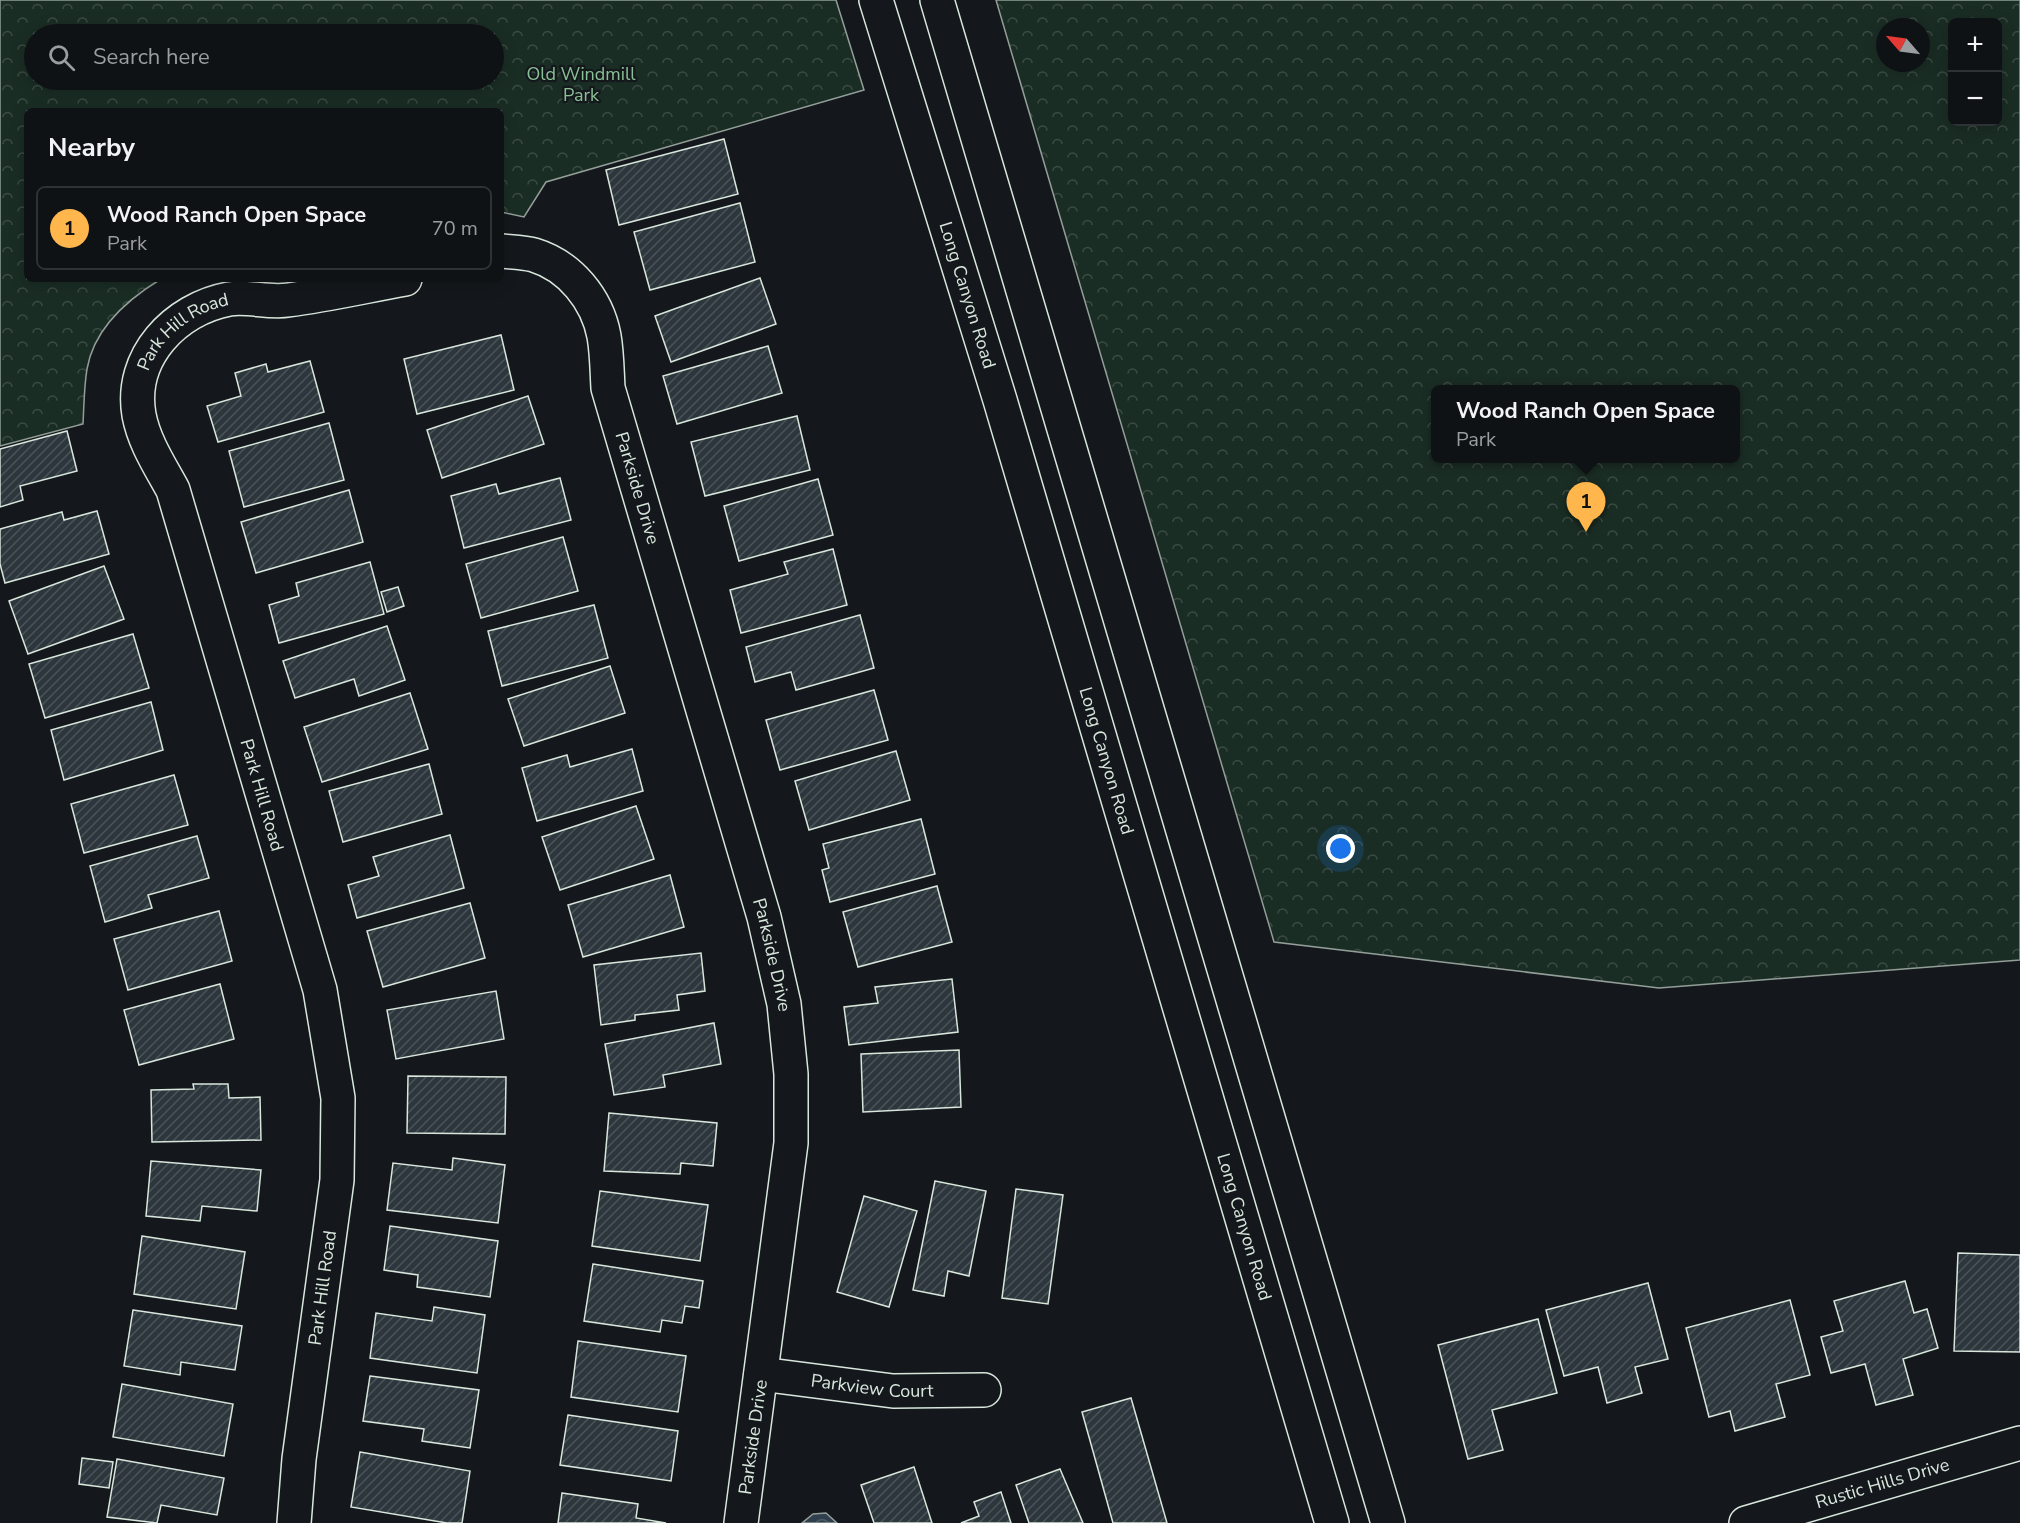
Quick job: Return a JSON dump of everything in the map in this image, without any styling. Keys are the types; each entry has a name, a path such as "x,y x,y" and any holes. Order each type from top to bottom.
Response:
{"street":[{"name":"Long Canyon Road","path":"876,0 1000,400 1332,1523"},
{"path":"937,0 1388,1523"},
{"name":"Parkside Drive","path":"504,251 532,254 556,265 577,281 593,302 604,336 608,388 764,917 784,1004 791,1074 790,1143 741,1523"},
{"name":"Park Hill Road","path":"294,1523 299,1459 337,1180 338,1098 320,990 172,490 147,442 139,414 138,387 146,359 168,328 191,311 230,299 286,300 388,282"},
{"name":"Parkview Court","path":"761,1374 893,1391 984,1390"},
{"name":"Rustic Hills Drive","path":"1746,1523 2020,1443"}],"green space":[{"name":"Old Windmill Park","path":"0,0 836,0 864,90 546,182 524,217 504,213 504,108 24,108 24,282 157,282 125,305 97,340 87,369 83,424 0,446"},
{"path":"996,0 2020,0 2020,960 1659,988 1274,942"}],"water":[{"path":"826,1513 837,1523 802,1523 813,1514"}],"building":[{"path":"724,139 738,194 619,225 606,170"},
{"path":"740,203 755,262 650,290 634,232"},
{"path":"760,278 776,324 671,362 655,316"},
{"path":"501,335 514,390 417,414 404,359"},
{"path":"768,346 782,393 677,424 663,376"},
{"path":"310,361 324,412 218,442 207,406 241,396 235,373 266,364 268,372"},
{"path":"528,396 544,444 442,478 427,430"},
{"path":"797,416 810,470 705,496 691,442"},
{"path":"329,423 344,480 244,507 229,451"},
{"path":"67,431 77,471 20,486 23,500 0,507 0,449"},
{"path":"560,478 571,520 464,548 451,496 496,484 499,494"},
{"path":"818,479 833,535 739,561 724,506"},
{"path":"349,490 363,542 256,573 241,522"},
{"path":"97,511 109,554 5,583 0,564 0,529 62,512 64,520"},
{"path":"563,537 578,591 481,618 466,564"},
{"path":"833,549 847,605 741,633 730,590 788,574 784,562"},
{"path":"370,562 384,614 279,643 269,605 299,596 296,583"},
{"path":"104,566 124,619 28,654 9,601"},
{"path":"398,587 404,606 387,612 381,592"},
{"path":"594,605 608,658 502,686 488,631"},
{"path":"860,615 874,668 796,690 791,672 755,682 746,647"},
{"path":"387,626 405,680 359,696 354,679 295,698 283,661"},
{"path":"133,634 149,688 45,718 29,664"},
{"path":"610,666 625,713 524,746 508,699"},
{"path":"874,690 888,740 780,770 766,720"},
{"path":"410,693 428,749 322,782 304,727"},
{"path":"151,702 163,750 64,780 51,730"},
{"path":"632,749 643,791 537,821 522,768 567,755 570,767"},
{"path":"896,751 910,800 809,830 795,781"},
{"path":"429,764 442,814 343,842 329,791"},
{"path":"174,775 188,825 84,853 71,804"},
{"path":"636,806 654,859 560,890 542,837"},
{"path":"921,819 935,874 830,902 822,870 829,868 823,844"},
{"path":"450,835 464,888 357,918 348,885 379,876 373,857"},
{"path":"197,836 209,878 148,895 152,908 105,922 90,866"},
{"path":"670,875 684,927 583,957 568,905"},
{"path":"937,886 952,942 858,967 843,912"},
{"path":"470,903 485,958 383,987 367,931"},
{"path":"219,911 232,961 128,990 114,939"},
{"path":"701,953 705,991 677,995 679,1010 635,1015 635,1020 601,1025 594,965"},
{"path":"952,979 958,1032 849,1045 844,1007 878,1003 875,987"},
{"path":"220,984 234,1039 139,1065 124,1010"},
{"path":"496,991 504,1039 396,1059 387,1010"},
{"path":"714,1023 721,1064 663,1075 665,1087 614,1095 605,1044"},
{"path":"959,1050 961,1107 863,1112 861,1054"},
{"path":"408,1076 506,1077 505,1134 407,1133"},
{"path":"193,1084 228,1084 229,1098 260,1097 261,1140 152,1142 151,1090 194,1089"},
{"path":"609,1113 717,1123 713,1166 681,1163 680,1174 604,1171"},
{"path":"453,1158 505,1165 498,1223 387,1210 393,1163 452,1170"},
{"path":"151,1161 261,1170 257,1211 202,1206 200,1221 146,1216"},
{"path":"935,1181 986,1191 969,1276 948,1271 944,1296 913,1290"},
{"path":"1016,1189 1063,1195 1048,1304 1002,1298"},
{"path":"600,1191 708,1205 700,1261 592,1246"},
{"path":"864,1196 917,1211 889,1307 837,1292"},
{"path":"390,1226 498,1241 490,1297 417,1287 418,1275 384,1270"},
{"path":"142,1236 245,1252 236,1309 134,1294"},
{"path":"1958,1253 2020,1255 2020,1352 1954,1351"},
{"path":"593,1264 703,1281 699,1308 685,1306 682,1323 662,1320 660,1332 584,1321"},
{"path":"1905,1281 1914,1313 1927,1309 1938,1348 1903,1359 1913,1395 1876,1405 1865,1364 1831,1373 1821,1337 1843,1331 1834,1301"},
{"path":"1648,1283 1668,1359 1635,1367 1642,1393 1607,1403 1598,1367 1564,1376 1546,1310"},
{"path":"1790,1300 1810,1375 1776,1384 1785,1417 1735,1431 1730,1411 1709,1417 1686,1328"},
{"path":"434,1307 485,1315 477,1373 370,1358 376,1313 432,1321"},
{"path":"133,1310 242,1326 235,1370 181,1362 180,1375 124,1366"},
{"path":"1538,1319 1557,1393 1492,1410 1503,1450 1468,1459 1438,1345"},
{"path":"578,1341 686,1356 678,1412 571,1397"},
{"path":"370,1376 479,1390 470,1448 422,1441 424,1429 363,1421"},
{"path":"122,1384 233,1404 224,1456 113,1437"},
{"path":"1131,1398 1167,1523 1113,1523 1082,1412"},
{"path":"568,1415 678,1431 671,1481 560,1465"},
{"path":"360,1452 470,1471 462,1523 447,1523 351,1507"},
{"path":"82,1458 113,1462 109,1488 79,1484"},
{"path":"117,1459 224,1478 217,1515 161,1505 157,1523 107,1517"},
{"path":"914,1467 932,1523 874,1523 861,1485"},
{"path":"1060,1469 1083,1523 1029,1523 1016,1485"},
{"path":"1001,1492 1011,1523 961,1523 979,1516 974,1502"},
{"path":"562,1493 638,1504 636,1518 666,1523 558,1523"}],"place":[{"name":"Wood Ranch Open Space","path":"1586,532"}]}
